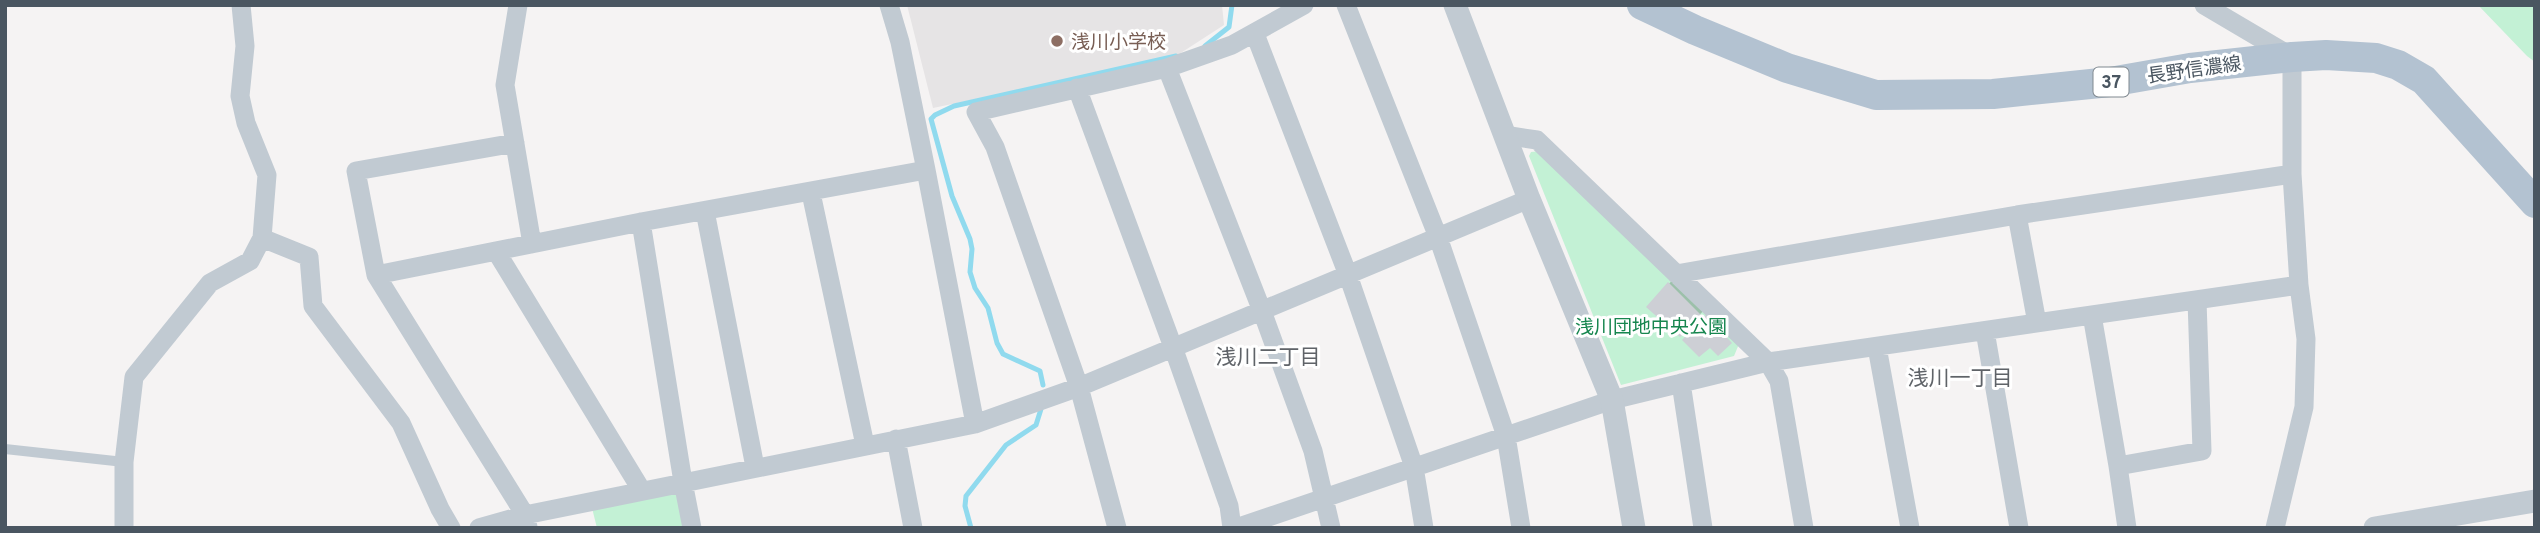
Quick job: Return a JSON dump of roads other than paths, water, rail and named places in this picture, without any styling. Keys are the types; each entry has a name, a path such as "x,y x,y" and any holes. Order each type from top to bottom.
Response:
{"main road":[{"name":"長野信濃線","path":"1642,5 1787,68 1877,95 1993,94 2110,82 2190,68 2292,57 2326,55 2376,58 2411,71 2433,89 2535,203"}],"street":[{"path":"124,528 124,462 134,377 210,283 250,261 262,238 267,175 246,123 240,96 245,46 241,5"},
{"path":"518,5 505,85 532,244"},
{"path":"889,5 900,43 975,424"},
{"path":"1117,528 1079,387 995,147 976,112 1167,68 1233,45 1304,5"},
{"path":"1346,5 1438,237 1506,436 1521,528"},
{"path":"1455,5 1529,199 1612,400 1634,528"},
{"path":"2204,5 2292,57 2292,174 2299,285 2306,339 2304,407 2275,528"},
{"path":"1255,34 1348,275 1414,467 1424,528"},
{"path":"1167,68 1262,311 1313,451 1331,528"},
{"path":"1077,88 1174,347 1229,506 1234,528 1612,400 1768,362 2299,285"},
{"path":"1504,135 1537,140 1768,362 1779,382 1804,528"},
{"path":"515,142 356,171 376,275 527,522"},
{"path":"376,275 640,222 926,170"},
{"path":"1676,274 2017,215 2292,174"},
{"path":"811,193 865,445"},
{"path":"479,528 527,522 682,482 975,424 1079,387 1529,199"},
{"path":"705,211 755,467"},
{"path":"2017,215 2037,323"},
{"path":"640,222 682,482 692,528"},
{"path":"262,238 309,257 313,306 401,423 451,528"},
{"path":"496,251 642,491"},
{"path":"2118,466 2202,452 2197,300"},
{"path":"2092,315 2127,528"},
{"path":"1985,331 2019,528"},
{"path":"1877,346 1910,528"},
{"path":"1681,383 1703,528"},
{"path":"897,439 913,528"},
{"path":"2375,528 2433,523 2535,501"}],"lane":[{"path":"5,449 124,462"}],"waterway":[{"path":"1205,46 1229,27 1232,5"},
{"path":"1043,385 1040,371 1003,354 997,343 988,308 975,288 970,272 970,239 952,196 931,119 954,106 1176,56"},
{"path":"971,528 965,506 966,496 1006,445 1036,425 1041,409"}],"place":[{"name":"浅川小学校","path":"1057,41"}],"district":[{"name":"浅川二丁目","path":"1268,357"},
{"name":"浅川一丁目","path":"1960,378"}],"park label":[{"name":"浅川団地中央公園","path":"1651,326"}]}
